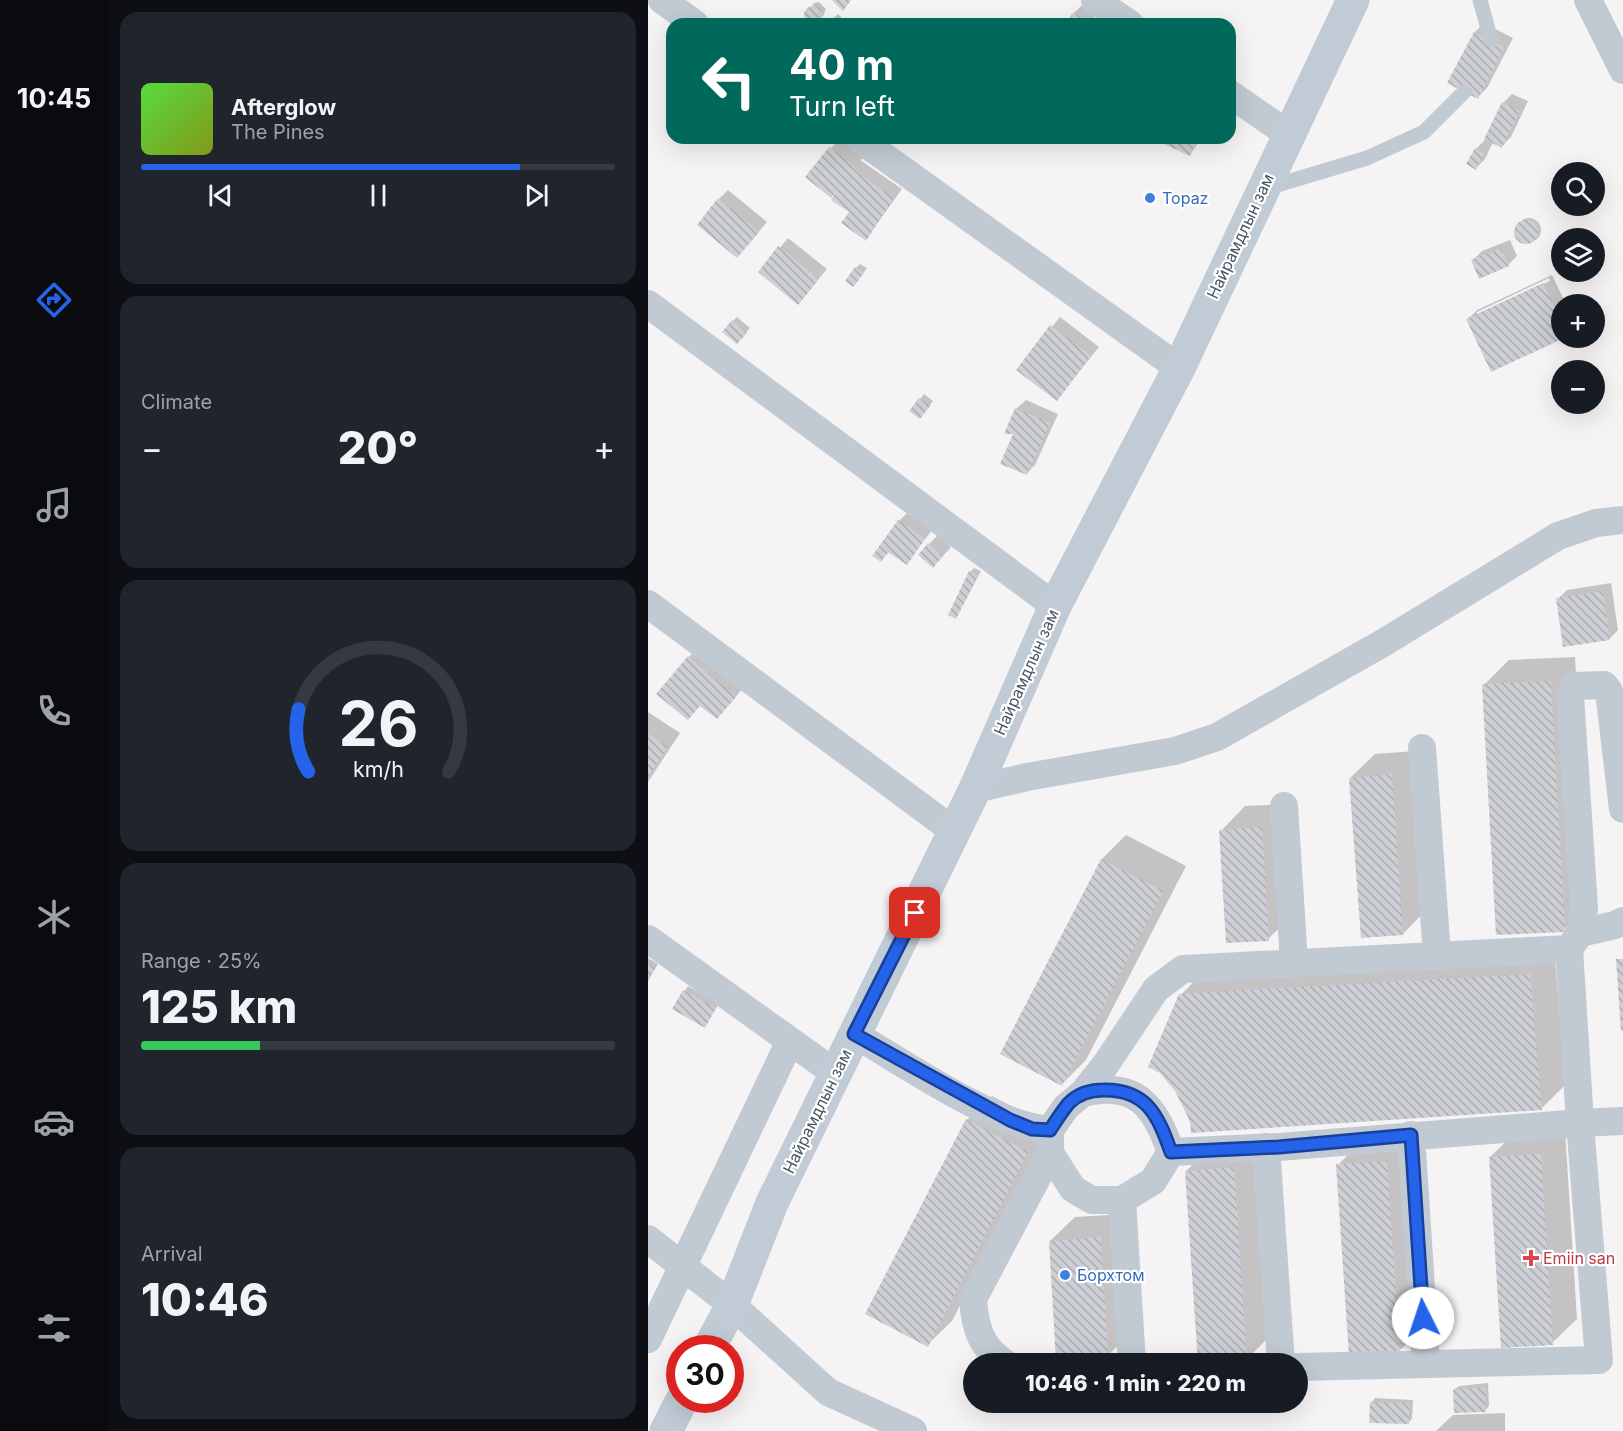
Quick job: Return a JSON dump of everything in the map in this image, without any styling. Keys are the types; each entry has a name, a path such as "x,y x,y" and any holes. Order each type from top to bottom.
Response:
{"main road":[{"name":"Найрамдлын зам","path":"716,1335 732,1305 772,1203 955,832 1055,606 1179,368 1353,0"},
{"path":"666,1431 675,1413"}],"street":[{"path":"662,0 687,18"},
{"path":"1095,0 1121,18"},
{"path":"1588,0 1623,70"},
{"path":"1236,98 1288,134"},
{"path":"866,144 1179,368"},
{"path":"648,304 1055,606"},
{"path":"975,789 1027,777 1175,751 1217,737 1383,643 1558,536 1596,523 1623,520"},
{"path":"648,604 955,832"},
{"path":"1308,1367 1599,1360 1580,1123 1575,941 1584,908 1570,696 1575,686 1604,685 1609,691 1623,809"},
{"path":"1422,748 1437,956"},
{"path":"1284,806 1294,963"},
{"path":"991,1353 982,1343 974,1322 973,1299 1070,1102 1083,1093 1150,997 1170,976 1189,968 1437,956 1575,941 1623,921"},
{"path":"648,939 835,1073"},
{"path":"854,1034 985,1109 1032,1129 1050,1142 1074,1189 1092,1200 1122,1200 1153,1181 1171,1152"},
{"path":"648,1340 790,1041"},
{"path":"1083,1093 1114,1090 1136,1096 1147,1104 1160,1123 1171,1152"},
{"path":"1171,1152 1623,1121"},
{"path":"1411,1135 1426,1364"},
{"path":"1266,1147 1280,1353"},
{"path":"1122,1200 1131,1353"},
{"path":"648,1239 732,1305 828,1392 914,1431"}],"lane":[{"path":"1480,0 1491,40"},
{"path":"1262,190 1367,158 1424,132 1464,92"}],"building":[{"path":"832,0 851,0 843,11"},
{"path":"813,6 821,12 821,18 805,18 804,15 807,9"},
{"path":"1072,13 1084,18 1070,18"},
{"path":"1474,32 1505,47 1478,99 1447,83"},
{"path":"1502,102 1520,111 1502,148 1484,139"},
{"path":"1164,144 1196,144 1190,156"},
{"path":"829,147 855,167 853,170 894,198 866,241 841,223 849,212 831,200 838,189 831,198 805,177"},
{"path":"1475,148 1484,154 1476,170 1466,164"},
{"path":"718,198 759,232 737,258 697,225"},
{"path":"1526,220 1535,223 1538,232 1535,241 1526,244 1517,241 1514,232 1517,223"},
{"path":"778,246 819,279 798,305 758,272"},
{"path":"1501,248 1509,266 1479,279 1471,260"},
{"path":"855,267 864,273 853,287 845,281"},
{"path":"1543,283 1551,300 1551,344 1491,372 1466,319"},
{"path":"732,320 747,333 737,344 722,332"},
{"path":"1050,325 1091,356 1057,401 1016,370"},
{"path":"919,398 930,406 920,419 909,411"},
{"path":"1015,408 1050,423 1027,475 1000,464 1013,434 1004,434"},
{"path":"898,520 925,539 907,565 888,552 881,562 872,556"},
{"path":"928,543 943,556 933,568 918,555"},
{"path":"969,571 978,576 956,619 948,615"},
{"path":"1603,591 1610,640 1563,647 1556,598"},
{"path":"688,656 736,697 717,719 700,706 688,720 656,694"},
{"path":"1551,681 1565,932 1496,935 1482,684"},
{"path":"648,734 668,747 648,777"},
{"path":"1392,774 1403,935 1361,938 1349,778"},
{"path":"1262,827 1269,941 1226,943 1219,830"},
{"path":"1101,859 1163,891 1062,1086 1000,1054"},
{"path":"1616,959 1623,959 1623,1030 1621,1031"},
{"path":"648,964 655,968 648,981"},
{"path":"1530,974 1542,1110 1191,1133 1190,1121 1175,1091 1160,1073 1148,1067 1179,994"},
{"path":"683,990 716,1008 705,1028 672,1009"},
{"path":"966,1119 1028,1152 928,1347 865,1314"},
{"path":"1541,1154 1553,1345 1501,1348 1489,1157"},
{"path":"1387,1161 1400,1353 1349,1356 1336,1164"},
{"path":"1234,1167 1246,1353 1197,1353 1185,1171"},
{"path":"1101,1237 1108,1353 1056,1353 1049,1241"},
{"path":"1485,1387 1486,1412 1454,1413 1453,1390"},
{"path":"1370,1402 1409,1403 1409,1424 1369,1423"}],"place":[{"name":"Topaz","path":"1150,198"},
{"name":"Emiin san","path":"1531,1258"},
{"name":"Борхтом","path":"1065,1275"}],"route":[{"path":"915,913 854,1034 985,1109 1032,1129 1050,1130 1070,1102 1083,1093 1098,1090 1123,1091 1147,1104 1160,1123 1171,1152 1279,1147 1411,1135 1423,1318"}]}
